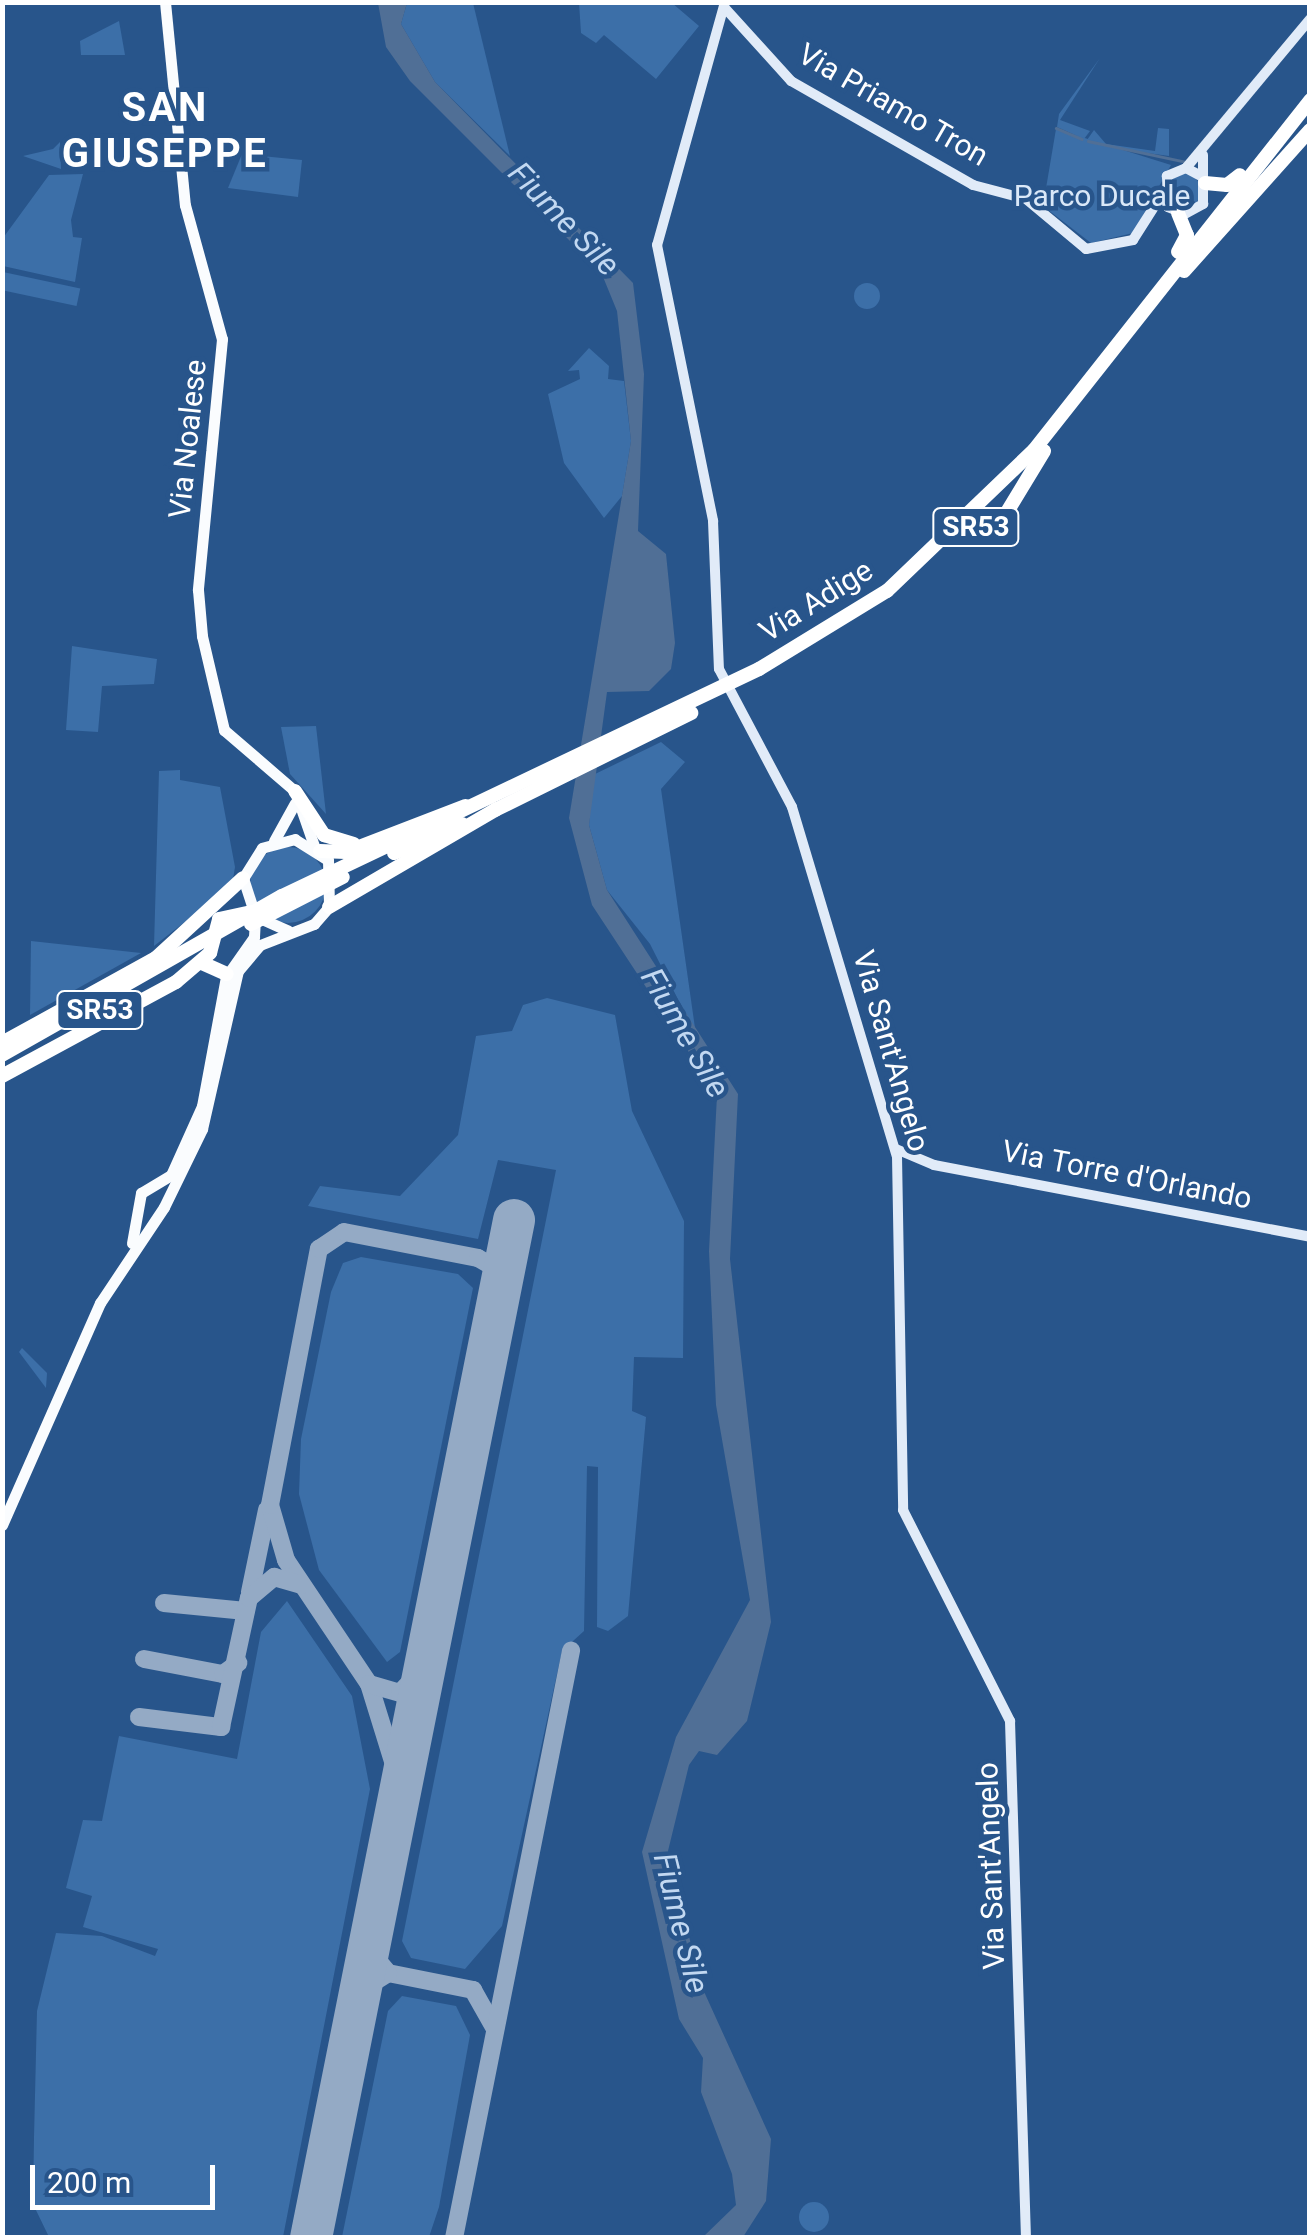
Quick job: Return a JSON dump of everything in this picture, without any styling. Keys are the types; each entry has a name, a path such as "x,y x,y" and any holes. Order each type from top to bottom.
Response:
{"highway":[{"path":"1203,180 1232,183 1310,98"},
{"name":"Via Adige","path":"762,672 875,599 995,496 1310,98"},
{"name":"Via Adige","path":"197,954 762,672 933,566 1044,450 1310,114"},
{"path":"1184,271 1310,130"},
{"path":"1140,312 1185,241 1175,212"},
{"path":"1001,522 1044,450"},
{"path":"875,599 931,542"},
{"path":"296,792 330,841 365,843"},
{"path":"317,849 365,843 424,816 494,806"},
{"path":"329,907 494,806"},
{"path":"2,1042 184,938 243,878"},
{"path":"2,1076 197,954 219,919 253,914"},
{"path":"197,954 227,974"},
{"name":"SR53","path":"2,1056 197,954"},
{"name":"SR53","path":"2,1066 197,954"}],"main road":[{"name":"Via Noalese","path":"165,2 186,206 222,339 198,599 224,730"},
{"path":"67,1374 166,1200 210,1107 236,976 260,944 314,924 329,907 335,884 296,792 224,730"},
{"path":"2,1525 67,1374 94,1300 139,1232 141,1209 151,1187 172,1172 202,1106 227,974 254,937 253,914 243,878 293,820 294,797 236,752 224,730"},
{"path":"274,841 317,849"},
{"path":"253,914 288,931"},
{"path":"151,1187 166,1200"},
{"path":"141,1209 156,1214"}],"street":[{"name":"Via Priamo Tron","path":"725,5 790,81 973,185 1021,197 1092,251 1125,245 1150,220 1162,196 1166,176 1186,168"},
{"name":"Via Sant'Angelo","path":"725,5 656,236 712,521 717,660 730,702 792,807 896,1149 900,1182 898,1481 916,1547 994,1676 1010,1721 1026,2238"},
{"path":"1203,180 1186,168 1205,150 1310,19"},
{"path":"1203,180 1205,150"},
{"name":"Via Priamo Tron","path":"1150,220 1203,204 1203,180"},
{"path":"1162,196 1175,212"},
{"name":"Via Torre d'Orlando","path":"896,1149 913,1162 1310,1237"},
{"path":"898,1164 913,1162"},
{"path":"900,1182 913,1162"}],"green space":[{"path":"407,3 473,3 510,156 435,82 401,24"},
{"path":"579,3 672,3 699,26 656,79 604,35 596,43 581,33"},
{"path":"119,21 125,55 81,55 80,41"},
{"path":"1100,58 1060,120 1090,131 1084,139 1057,127 1059,114"},
{"path":"1158,128 1169,129 1169,156 1104,147 1087,140 1094,130 1106,144 1155,151"},
{"name":"Parco Ducale","path":"1056,129 1171,165 1133,233 1091,243 1043,206"},
{"path":"60,142 61,169 23,156 53,149"},
{"path":"242,154 302,160 298,197 228,188"},
{"path":"83,174 71,220 73,237 82,238 75,282 3,266 3,238 49,175"},
{"path":"1184,174 1196,179 1201,191 1196,203 1184,208 1172,203 1167,191 1172,179"},
{"path":"3,272 80,288 77,306 2,290"},
{"path":"867,283 876,287 880,296 876,305 867,309 858,305 854,296 858,287"},
{"path":"589,348 609,366 608,379 624,381 631,441 622,496 604,518 564,463 548,394 580,379 579,370 568,371"},
{"path":"72,646 157,659 154,684 102,686 98,732 66,730"},
{"path":"316,726 326,814 290,774 281,727"},
{"path":"661,742 685,762 661,789 696,1035 650,944 607,890 589,825 593,775"},
{"path":"180,770 180,780 220,787 235,867 232,885 154,946 159,771"},
{"path":"288,847 315,858 326,885 315,912 288,923 261,912 250,885 261,858"},
{"path":"31,941 141,953 30,1015"},
{"path":"547,998 615,1015 632,1111 684,1221 683,1358 634,1357 632,1411 646,1417 628,1616 608,1631 597,1627 598,1467 587,1466 584,1631 562,1651 502,1926 465,1969 411,1958 402,1941 556,1170 498,1160 478,1239 308,1206 320,1186 400,1196 458,1135 476,1036 512,1031 523,1005"},
{"path":"361,1257 458,1274 473,1288 400,1652 387,1662 319,1570 299,1494 301,1439 331,1292 343,1263"},
{"path":"22,1348 47,1373 46,1388 19,1352"},
{"path":"287,1601 352,1696 370,1789 283,2237 49,2237 33,2204 34,2138 37,2011 56,1933 102,1936 155,1956 158,1949 83,1927 92,1896 66,1888 83,1820 102,1821 119,1736 237,1759 261,1632"},
{"path":"402,1996 456,2006 470,2035 439,2207 429,2237 342,2237 388,2011"},
{"path":"814,2202 828,2211 829,2217 820,2231 814,2232 800,2223 799,2217 808,2203"}],"water":[{"name":"Fiume Sile","path":"378,3 407,3 401,24 435,82 633,283 644,374 638,531 666,554 675,643 671,669 649,691 607,692 589,825 607,890 738,1094 730,1259 771,1622 747,1721 717,1755 699,1751 689,1765 668,1851 701,1985 771,2139 766,2201 743,2237 703,2237 736,2205 732,2174 701,2092 703,2058 679,2019 642,1852 676,1737 750,1600 716,1405 709,1251 717,1095 592,905 569,818 631,441 617,311 601,272 410,81 386,47"}],"waterway":[{"path":"1056,128 1082,139"},
{"path":"1088,141 1187,162"}],"taxiway":[{"path":"369,1684 286,1560 270,1505 319,1249 344,1232 478,1258 495,1268 498,1298"},
{"path":"250,1592 267,1510"},
{"path":"139,1717 221,1727 249,1598 274,1577 302,1585"},
{"path":"164,1603 246,1611"},
{"path":"454,2238 571,1651"},
{"path":"144,1659 223,1674 238,1663"},
{"path":"393,1825 396,1771 369,1684 400,1693 425,1666"},
{"path":"369,1950 388,1973 473,1990 495,2029"},
{"path":"361,1990 388,1973"}],"runway":[{"path":"311,2238 514,1220"}],"district":[{"name":"SAN GIUSEPPE","path":"165,131"}]}
